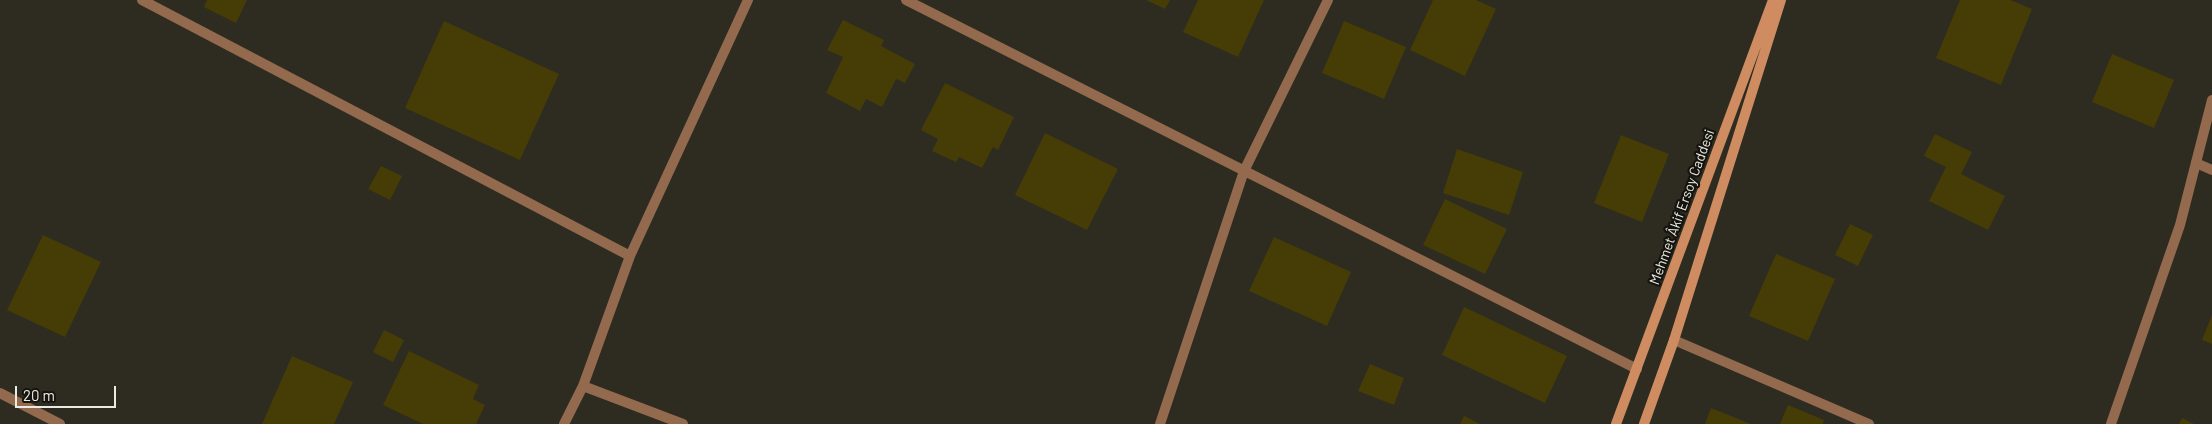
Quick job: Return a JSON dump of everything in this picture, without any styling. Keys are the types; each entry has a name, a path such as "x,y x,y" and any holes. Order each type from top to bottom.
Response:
{"main road":[{"name":"Mehmet Âkif Ersoy Caddesi","path":"1616,424 1773,0"},
{"name":"Mehmet Âkif Ersoy Caddesi","path":"1644,424 1674,340 1781,0"}],"street":[{"path":"142,0 630,256"},
{"path":"564,424 583,386 630,256 748,0"},
{"path":"906,0 1637,369"},
{"path":"1160,424 1244,171 1328,0"},
{"path":"2111,424 2180,225 2212,100"},
{"path":"2196,163 2212,170"},
{"path":"1674,340 1869,424"},
{"path":"583,386 683,424"},
{"path":"0,393 60,424"}],"building":[{"path":"207,0 247,0 236,23 204,7"},
{"path":"1146,0 1170,0 1165,9"},
{"path":"1198,0 1264,0 1238,57 1183,32"},
{"path":"1433,0 1476,0 1496,9 1465,76 1410,50"},
{"path":"1960,0 2010,0 2032,9 2001,85 1936,58"},
{"path":"843,20 884,40 881,46 915,64 905,83 896,79 882,107 866,99 860,111 826,93 843,57 827,50"},
{"path":"444,21 559,74 520,160 405,108"},
{"path":"1344,21 1406,47 1384,99 1322,73"},
{"path":"2112,54 2174,80 2154,128 2092,102"},
{"path":"945,83 1014,117 998,150 993,147 982,168 959,157 956,162 932,151 938,139 921,130"},
{"path":"1045,133 1118,169 1087,230 1015,195"},
{"path":"1935,134 1972,152 1961,174 2005,196 1988,230 1929,201 1946,167 1924,156"},
{"path":"1621,135 1669,154 1642,222 1594,203"},
{"path":"1457,149 1523,172 1509,215 1443,193"},
{"path":"381,166 402,176 390,200 368,189"},
{"path":"1445,199 1507,229 1485,274 1423,245"},
{"path":"1850,224 1873,235 1858,266 1835,255"},
{"path":"43,235 101,262 65,337 7,310"},
{"path":"1274,237 1351,272 1327,326 1249,291"},
{"path":"1776,254 1835,279 1808,341 1749,316"},
{"path":"1464,307 1567,356 1545,403 1442,355"},
{"path":"2212,315 2212,344 2202,340"},
{"path":"384,330 404,340 393,362 373,352"},
{"path":"409,351 479,385 473,399 485,405 476,424 423,424 383,405"},
{"path":"292,356 353,382 334,424 262,424"},
{"path":"1370,364 1404,378 1394,405 1358,391"},
{"path":"1788,405 1824,420 1823,424 1780,424"},
{"path":"1711,408 1751,424 1705,424"},
{"path":"1464,416 1480,424 1460,424"},
{"path":"2182,418 2194,424 2179,424"}]}
